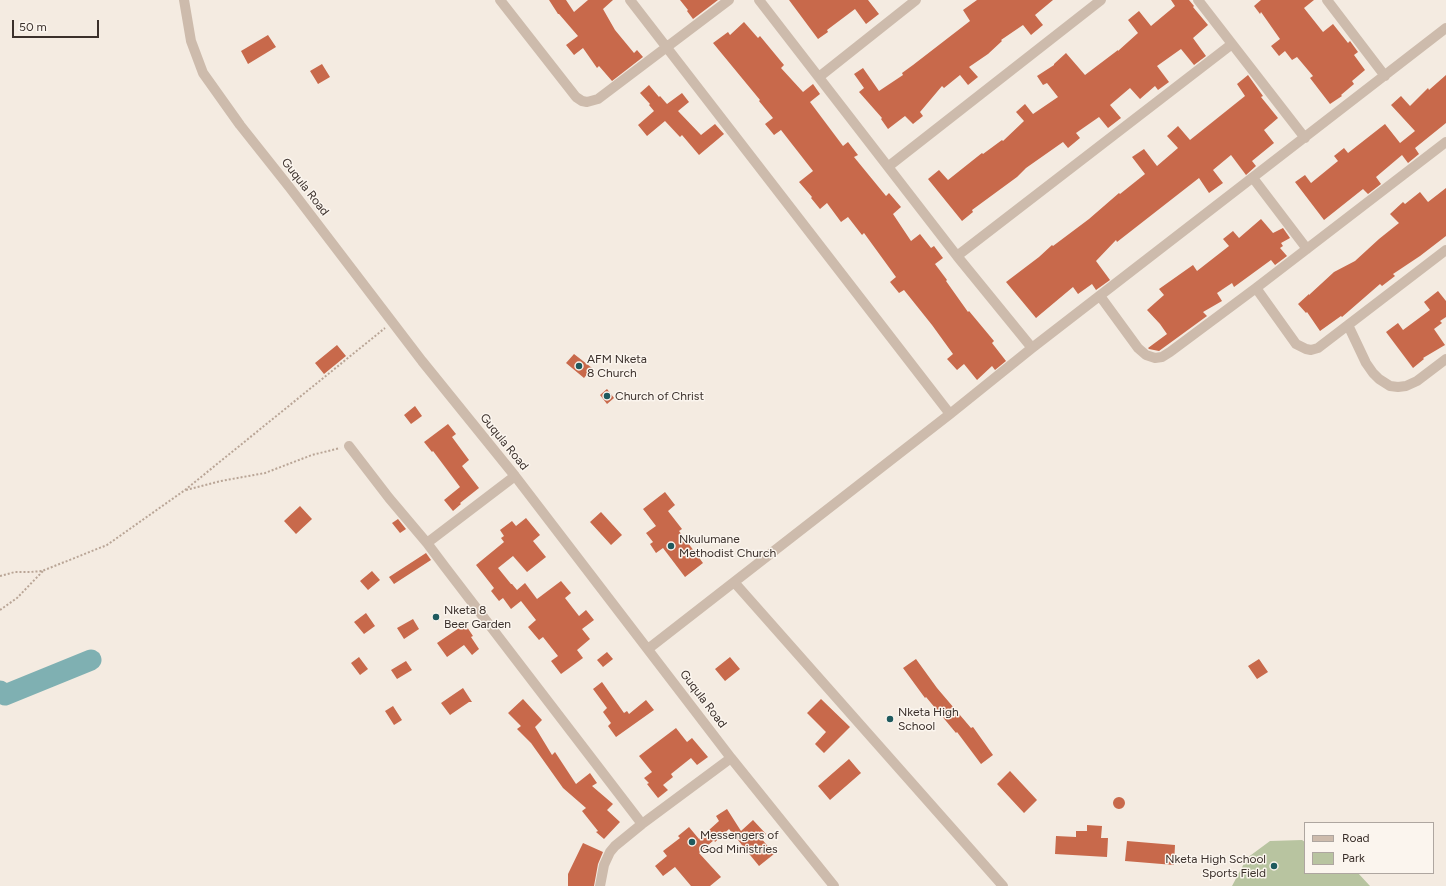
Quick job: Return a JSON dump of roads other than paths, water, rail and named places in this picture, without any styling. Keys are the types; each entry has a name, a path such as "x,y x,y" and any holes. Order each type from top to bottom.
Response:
{"street":[{"name":"Guqula Road","path":"184,0 191,41 203,73 240,125 392,322 515,476 731,758 834,886"},
{"path":"500,0 576,97 582,101 592,102 729,0"},
{"path":"630,0 950,414"},
{"path":"759,0 889,166 957,256 1032,348"},
{"path":"819,77 916,0"},
{"path":"889,166 1101,0"},
{"path":"1198,0 1305,138"},
{"path":"1327,0 1385,76"},
{"path":"648,649 950,414 1032,348 1446,28"},
{"path":"957,256 1232,44"},
{"path":"1100,296 1138,348 1146,355 1155,358 1162,356 1170,352 1256,288 1446,142"},
{"path":"1253,178 1307,249"},
{"path":"1256,288 1296,344 1300,347 1311,350 1318,348 1446,250"},
{"path":"1348,325 1372,373 1390,386 1406,386 1417,381 1446,359"},
{"path":"349,446 389,498 427,543 642,824"},
{"path":"427,543 515,476"},
{"path":"734,582 1003,886"},
{"path":"600,886 604,865 610,852 615,846 642,824 731,758"}],"waterway":[{"path":"0,691 5,695 91,660"}],"place":[{"name":"AFM Nketa 8 Church","path":"579,366"},
{"name":"Church of Christ","path":"607,396"},
{"name":"Nkulumane Methodist Church","path":"671,546"},
{"name":"Nketa 8 Beer Garden","path":"436,617"},
{"name":"Nketa High School","path":"890,719"},
{"name":"Messengers of God Ministries","path":"692,842"},
{"name":"Nketa High School Sports Field","path":"1274,866"}]}
